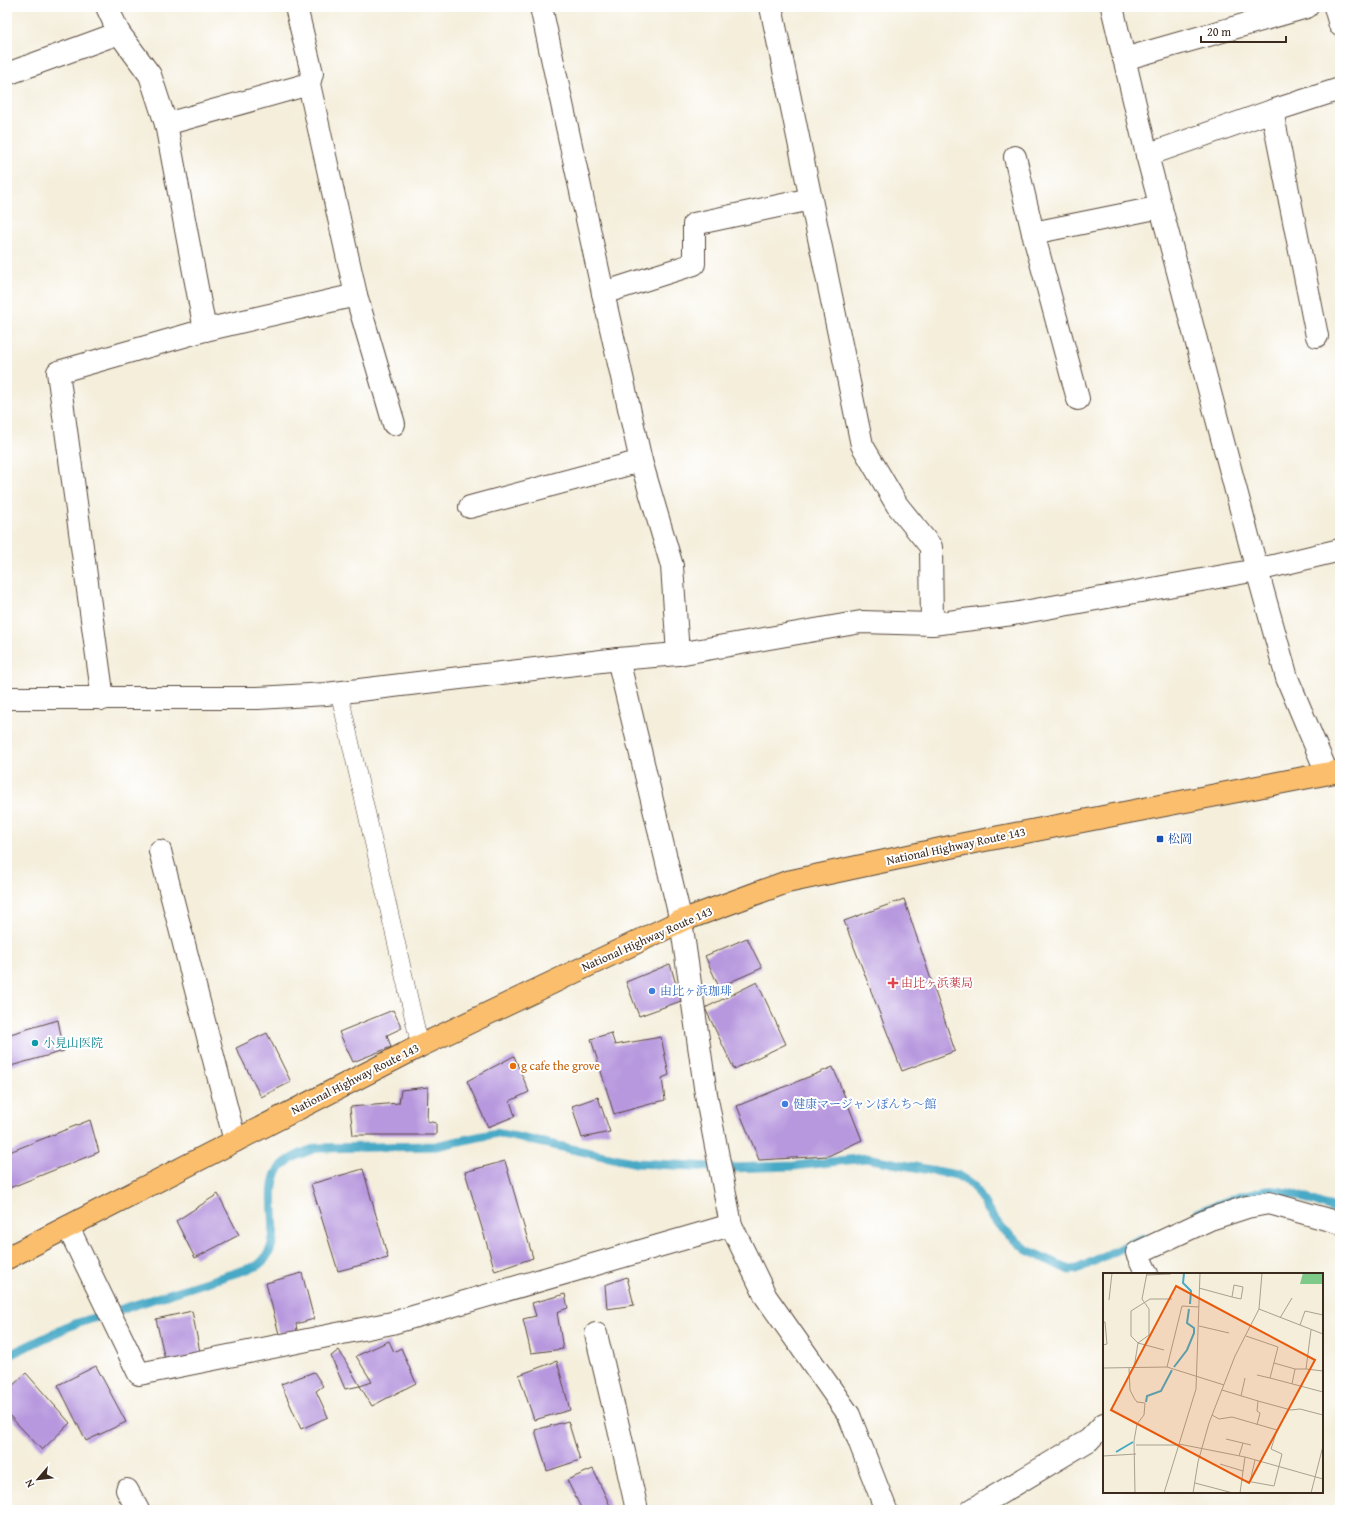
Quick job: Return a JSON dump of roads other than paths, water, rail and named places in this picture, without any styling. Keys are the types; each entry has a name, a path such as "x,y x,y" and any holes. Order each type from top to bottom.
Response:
{"highway":[{"name":"National Highway Route 143","path":"7,1258 420,1046 681,921 787,882 972,843 1334,772"}],"street":[{"path":"107,7 118,33 150,75 166,124 205,330"},
{"path":"296,7 312,73 309,84 356,295 394,424"},
{"path":"541,7 641,461 672,566 678,654"},
{"path":"771,7 862,445 897,505 931,547 932,624"},
{"path":"1112,7 1147,155 1287,678 1334,772"},
{"path":"1124,58 1307,7"},
{"path":"1335,7 1340,25"},
{"path":"7,74 118,33"},
{"path":"166,124 309,84"},
{"path":"1147,155 1340,89"},
{"path":"1272,111 1317,336"},
{"path":"1015,157 1033,233 1078,400"},
{"path":"603,293 694,264 694,224 811,199"},
{"path":"1033,233 1161,207"},
{"path":"102,699 58,372 205,330 356,295"},
{"path":"470,507 641,461"},
{"path":"7,698 258,698 339,692 618,659 678,654 861,622 932,624 1013,614 1257,570 1340,550"},
{"path":"618,659 681,921 706,1094 731,1225 766,1297 849,1415 878,1508"},
{"path":"160,851 235,1141"},
{"path":"1146,1273 1137,1253 1210,1220 1247,1207 1269,1203 1340,1223"},
{"path":"68,1227 139,1374 392,1323 731,1225"},
{"path":"596,1334 637,1510"},
{"path":"972,1510 1089,1440 1103,1425"},
{"path":"127,1490 138,1510"}],"lane":[{"path":"339,692 420,1046"}],"waterway":[{"path":"7,1356 72,1325 257,1266 266,1257 271,1246 274,1223 272,1198 276,1174 288,1161 300,1154 317,1148 436,1146 497,1133 637,1163 731,1168 794,1166 866,1158 957,1175 973,1185 992,1216 1003,1230 1027,1250 1069,1270 1077,1269 1143,1238"},
{"path":"1198,1213 1236,1198 1268,1191 1291,1194 1340,1211"}],"place":[{"name":"松岡","path":"1160,839"},
{"name":"由比ヶ浜薬局","path":"893,983"},
{"name":"由比ヶ浜珈琲","path":"652,991"},
{"name":"小見山医院","path":"35,1043"},
{"name":"g cafe the grove","path":"513,1066"},
{"name":"健康マージャンぽんち～館","path":"785,1104"}]}
